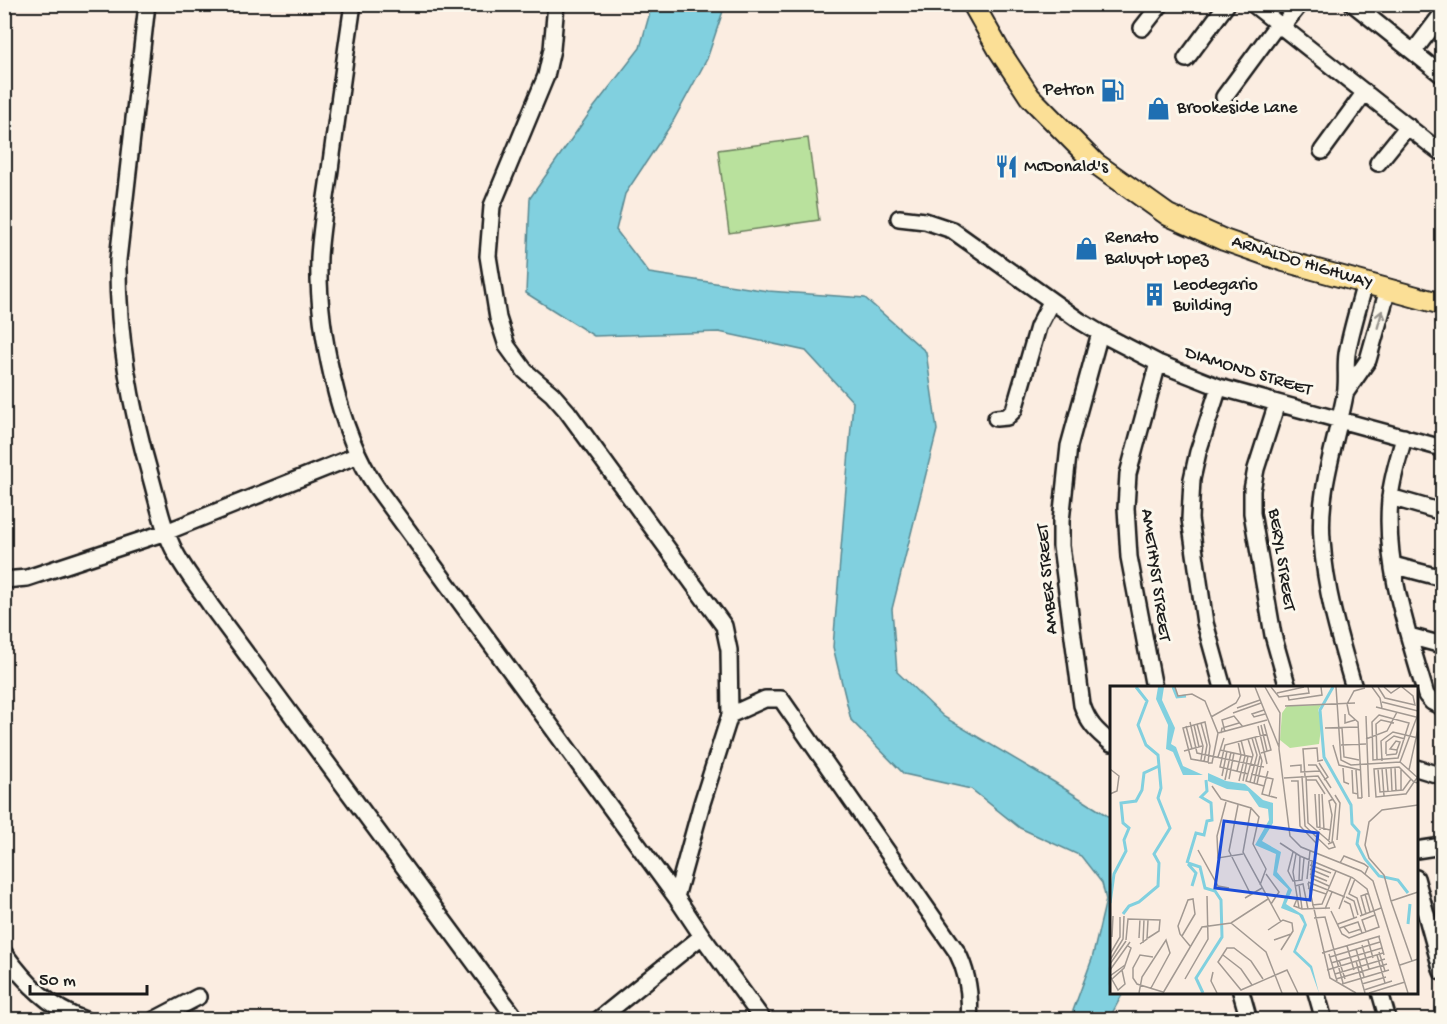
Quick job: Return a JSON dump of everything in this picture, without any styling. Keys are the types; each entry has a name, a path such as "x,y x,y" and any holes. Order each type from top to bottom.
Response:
{"main road":[{"name":"ARNALDO HIGHWAY","path":"973,4 999,50 1030,97 1095,163 1167,215 1224,240 1284,261 1443,304"}],"street":[{"path":"147,4 118,260 118,300 126,377 137,431 166,531 176,553 211,606 517,1020"},
{"path":"352,4 319,259 325,333 335,387 358,455 377,488 676,897 763,1020"},
{"path":"556,4 552,49 546,76 492,206 488,256 498,318 507,346 517,362 567,411 724,627 729,650 730,715 676,897"},
{"path":"1142,28 1161,4"},
{"path":"1186,59 1227,4"},
{"path":"1253,4 1279,27 1439,151 1443,150"},
{"path":"1224,98 1279,27 1300,4"},
{"path":"1353,4 1443,75"},
{"path":"1414,51 1443,14"},
{"path":"1322,151 1365,92"},
{"path":"1378,163 1408,126"},
{"name":"DIAMOND STREET","path":"899,218 925,221 952,230 1051,302 1100,333 1158,363 1219,387 1443,448"},
{"path":"1353,686 1336,624 1321,538 1323,496 1346,392 1347,355 1365,283"},
{"path":"1346,392 1368,360 1388,289"},
{"path":"996,418 1007,417 1014,410 1038,327 1051,302"},
{"name":"AMBER STREET","path":"1100,333 1069,447 1061,521 1061,546 1082,705 1087,719 1096,731 1110,742"},
{"name":"AMETHYST STREET","path":"1154,686 1129,557 1126,492 1128,474 1158,363"},
{"path":"1219,387 1194,470 1190,519 1205,622 1222,686"},
{"name":"BERYL STREET","path":"1277,403 1256,470 1252,490 1252,513 1273,635 1287,686"},
{"path":"1404,437 1390,497 1390,538 1393,565 1401,606 1426,695 1432,702 1443,707"},
{"path":"4,580 27,578 166,531 358,455"},
{"path":"1390,497 1443,512"},
{"path":"1393,565 1443,578"},
{"path":"1409,636 1443,645"},
{"path":"730,715 765,699 781,699 957,952 967,978 970,997 969,1020"},
{"path":"1417,768 1443,776"},
{"path":"1417,850 1443,846"},
{"path":"1417,880 1435,917 1443,972"},
{"path":"598,1020 702,936"},
{"path":"4,953 30,986 41,996 67,1013 85,1020"},
{"path":"1241,994 1249,1020"},
{"path":"1316,994 1324,1020"},
{"path":"1380,994 1388,1020"},
{"path":"154,1020 198,997"}],"green space":[{"path":"808,138 819,220 729,233 718,150"}],"water":[{"path":"652,5 725,5 707,59 672,123 625,194 616,230 649,273 768,291 865,298 926,352 937,430 892,609 897,672 944,717 1110,817 1110,994 1122,994 1109,1019 1070,1019 1092,959 1106,900 1102,883 1081,856 1020,828 971,789 904,774 851,720 833,647 853,402 806,351 719,332 594,336 526,293 530,198 591,111 640,48"}],"place":[{"name":"Petron","path":"1112,90"},
{"name":"Brookeside Lane","path":"1159,108"},
{"name":"McDonald's","path":"1006,167"},
{"name":"Renato Baluyot Lopez","path":"1087,248"},
{"name":"Leodegario Building","path":"1155,295"}]}
